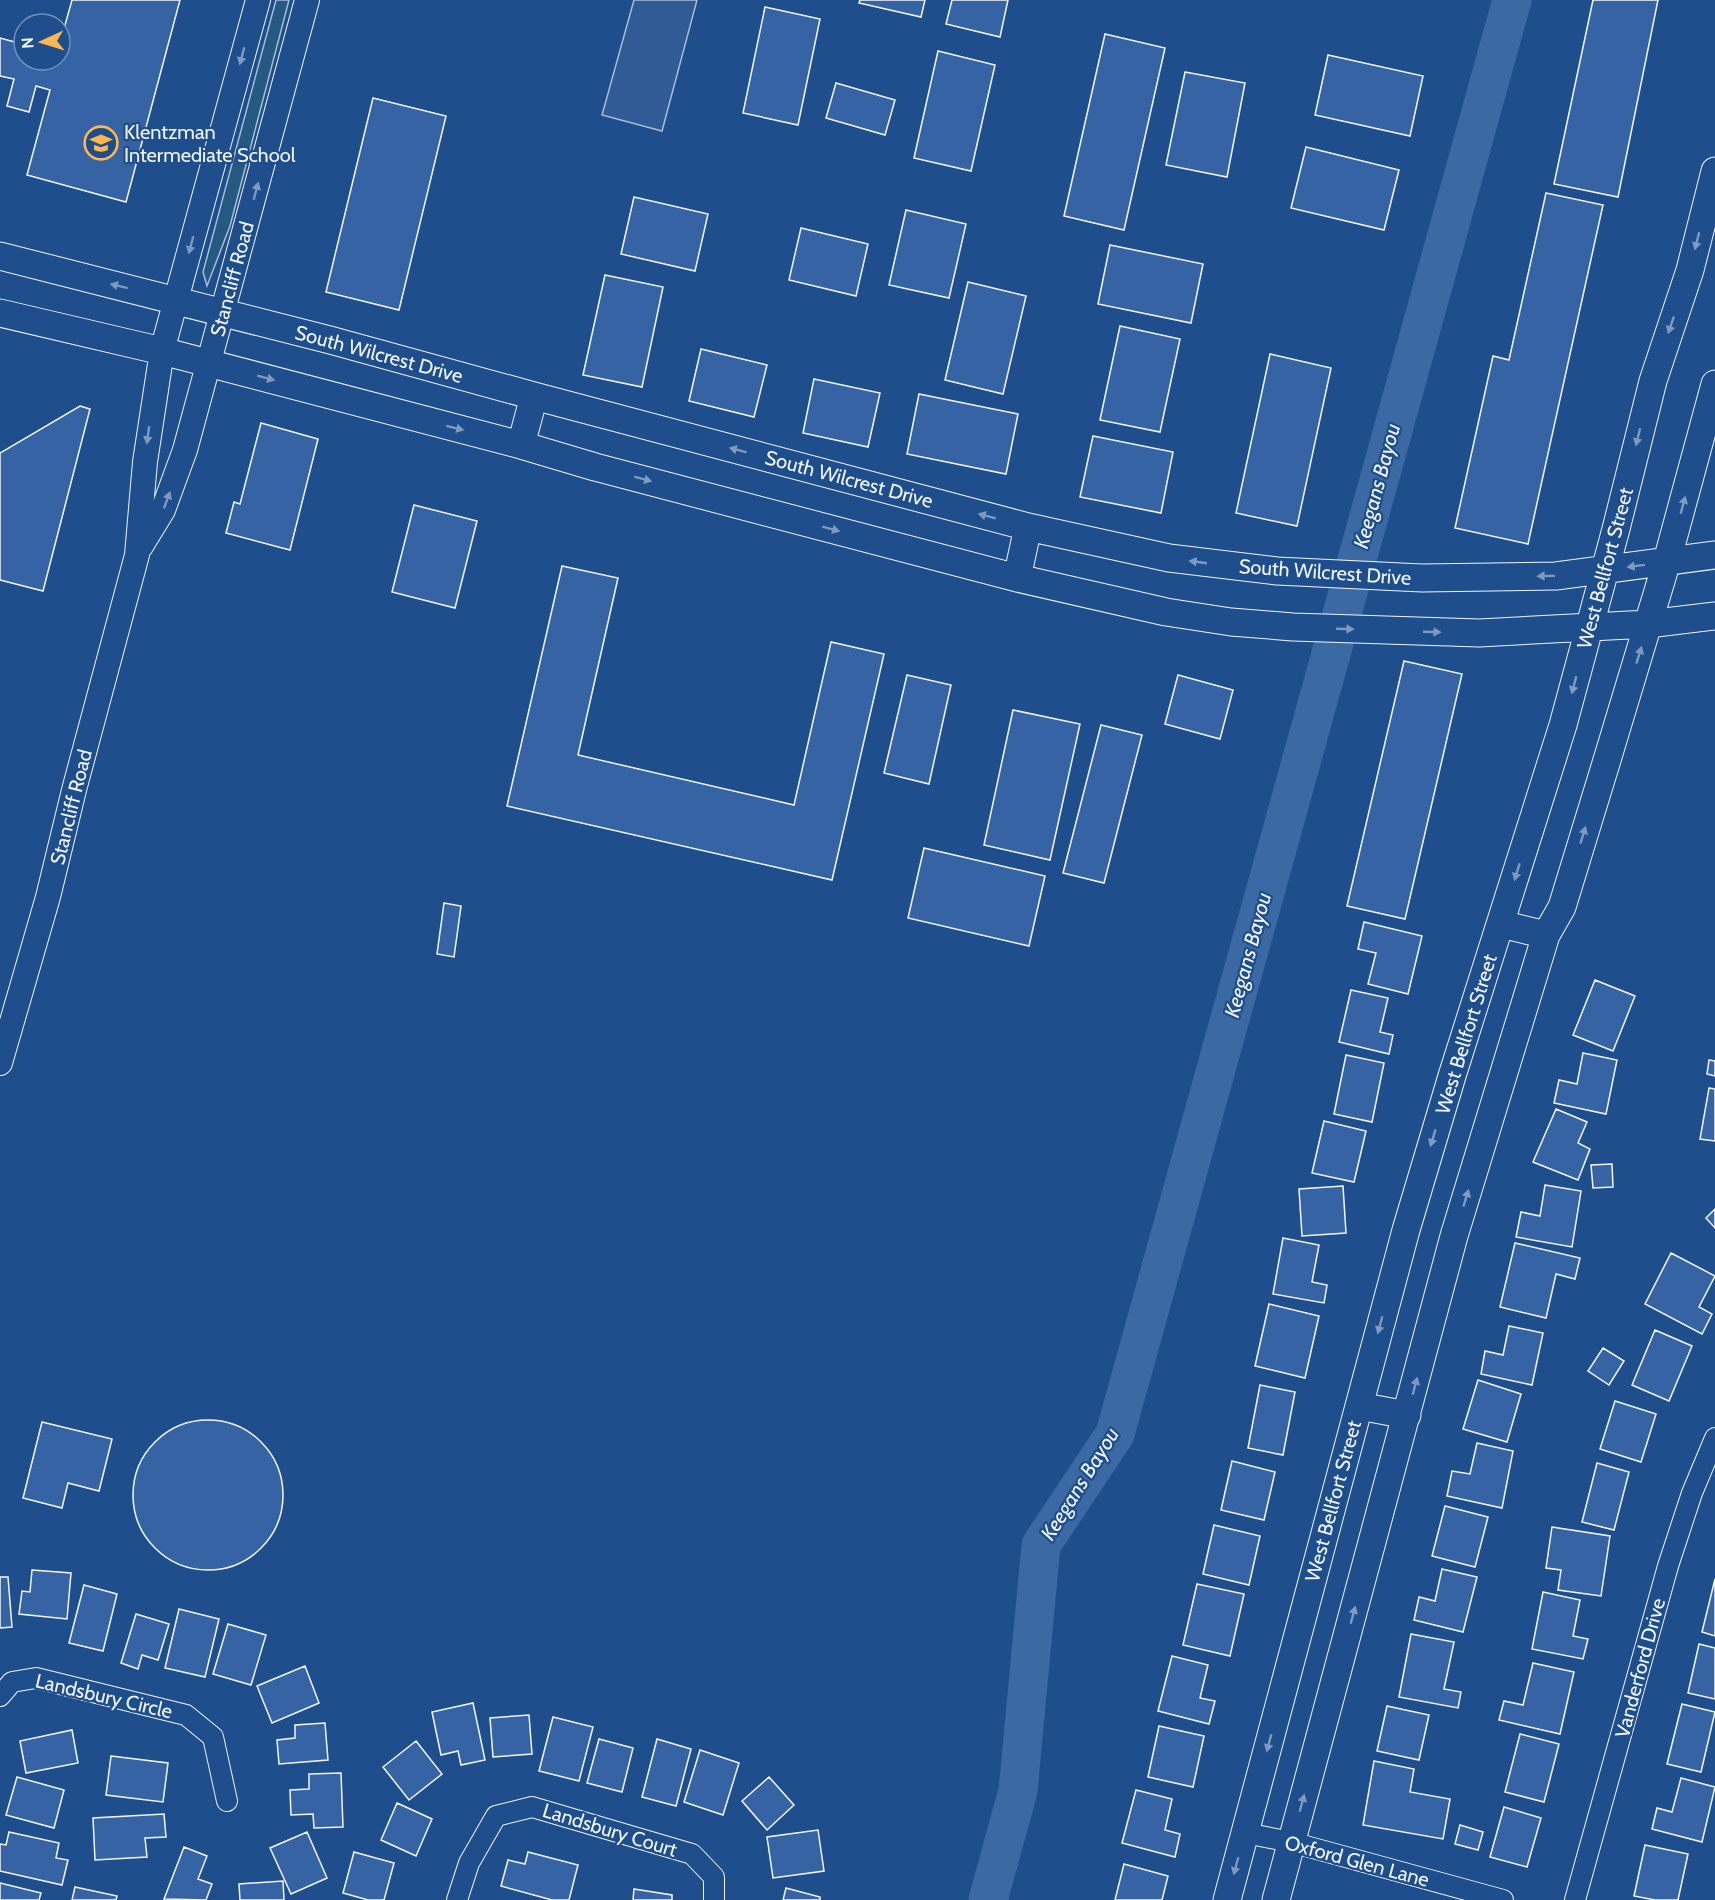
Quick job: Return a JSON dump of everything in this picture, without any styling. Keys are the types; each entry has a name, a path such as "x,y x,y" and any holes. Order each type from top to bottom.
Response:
{"main road":[{"name":"West Bellfort Street","path":"1227,1900 1406,1230 1563,725 1653,381 1690,270 1715,171"},
{"name":"South Wilcrest Drive","path":"0,256 330,340 1029,526 1169,558 1245,568 1408,577 1556,576 1715,555"},
{"path":"0,313 210,363 1017,578 1166,612 1231,622 1293,627 1468,633 1589,629 1715,616"},
{"path":"1276,1900 1454,1236 1546,935 1562,907 1667,561 1715,384"},
{"path":"521,445 534,396"},
{"path":"1017,578 1029,526"},
{"path":"1500,924 1546,935"},
{"path":"1359,1406 1407,1415"}],"street":[{"name":"Stancliff Road","path":"0,1064 48,897 138,550 145,462 162,351 258,0"},
{"name":"Stancliff Road","path":"138,550 163,510 185,450 307,0"},
{"name":"Vanderford Drive","path":"1575,1900 1668,1566 1692,1493 1715,1438"},
{"name":"Landsbury Circle","path":"0,1696 12,1682 36,1678 186,1715 213,1737 227,1801"},
{"name":"Landsbury Court","path":"457,1900 469,1863 496,1815 532,1807 692,1854 714,1877 714,1900"},
{"name":"Oxford Glen Lane","path":"1245,1833 1291,1842 1503,1900"}],"shaded area":[{"path":"276,0 289,0 230,226 207,286 203,272"},
{"path":"634,0 697,0 662,131 602,115"}],"building":[{"path":"72,0 180,0 126,202 27,175 50,90 36,86 29,112 7,106 14,79 0,76 0,38 12,41 12,72 72,72 72,12 69,12"},
{"path":"860,0 925,0 921,17 859,3"},
{"path":"952,0 1008,0 1000,37 946,24"},
{"path":"1593,0 1658,0 1618,197 1554,184"},
{"path":"765,7 820,19 798,125 743,113"},
{"path":"1105,34 1165,48 1124,230 1064,216"},
{"path":"938,51 995,65 971,171 914,158"},
{"path":"1328,55 1423,76 1410,136 1315,115"},
{"path":"1185,72 1245,83 1227,177 1166,165"},
{"path":"836,83 895,100 885,135 826,118"},
{"path":"373,98 446,116 399,310 326,292"},
{"path":"1306,147 1399,170 1384,230 1291,208"},
{"path":"1546,193 1603,205 1528,544 1455,528 1493,356 1509,360"},
{"path":"634,197 708,214 695,271 621,254"},
{"path":"906,210 966,224 949,298 889,285"},
{"path":"801,228 868,244 856,296 789,280"},
{"path":"1110,245 1203,264 1191,323 1098,304"},
{"path":"605,275 663,287 642,387 583,375"},
{"path":"968,282 1026,296 1003,394 945,380"},
{"path":"1120,326 1180,339 1160,432 1100,420"},
{"path":"701,349 767,365 754,417 689,401"},
{"path":"1270,354 1331,368 1297,526 1236,513"},
{"path":"814,379 880,393 868,447 803,433"},
{"path":"919,394 1018,414 1006,474 907,454"},
{"path":"80,406 90,409 43,591 0,580 0,453"},
{"path":"261,423 318,439 290,550 226,533 234,502 240,504"},
{"path":"1093,436 1173,452 1161,513 1080,497"},
{"path":"414,505 477,521 455,608 392,592"},
{"path":"562,566 618,578 578,755 794,805 831,642 884,654 832,880 507,806"},
{"path":"1404,661 1462,674 1405,919 1347,906"},
{"path":"907,675 951,685 929,784 884,773"},
{"path":"1178,675 1233,690 1220,739 1165,724"},
{"path":"1013,710 1080,724 1050,860 984,845"},
{"path":"1101,725 1142,735 1104,883 1063,873"},
{"path":"924,848 1045,876 1029,946 908,918"},
{"path":"444,903 461,906 454,957 437,954"},
{"path":"1364,922 1422,936 1408,994 1368,984 1376,953 1358,949"},
{"path":"1595,980 1635,996 1613,1051 1573,1035"},
{"path":"1351,990 1388,998 1380,1032 1393,1035 1389,1054 1339,1042"},
{"path":"1583,1053 1617,1060 1606,1114 1554,1103 1559,1080 1577,1084"},
{"path":"1346,1055 1384,1063 1372,1122 1334,1114"},
{"path":"1709,1060 1715,1061 1715,1076 1707,1074"},
{"path":"1709,1088 1715,1089 1715,1141 1700,1139"},
{"path":"1556,1109 1587,1122 1578,1143 1590,1149 1578,1180 1533,1162"},
{"path":"1324,1121 1366,1131 1354,1182 1312,1173"},
{"path":"1612,1164 1613,1187 1593,1188 1591,1165"},
{"path":"1545,1185 1581,1191 1572,1247 1516,1237 1521,1212 1540,1216"},
{"path":"1343,1186 1346,1233 1302,1236 1299,1189"},
{"path":"1715,1209 1715,1228 1706,1218"},
{"path":"1283,1238 1319,1245 1312,1282 1327,1285 1324,1303 1273,1294"},
{"path":"1515,1243 1580,1258 1575,1279 1556,1274 1546,1318 1500,1307"},
{"path":"1671,1253 1715,1276 1699,1307 1712,1314 1702,1334 1645,1304"},
{"path":"1269,1304 1319,1316 1305,1378 1255,1366"},
{"path":"1509,1326 1543,1333 1532,1385 1481,1374 1485,1351 1503,1355"},
{"path":"1655,1330 1692,1346 1669,1401 1632,1385"},
{"path":"1603,1348 1624,1361 1609,1385 1588,1371"},
{"path":"1478,1380 1521,1394 1507,1442 1463,1429"},
{"path":"1260,1385 1295,1392 1283,1455 1248,1448"},
{"path":"1615,1401 1656,1414 1641,1462 1600,1449"},
{"path":"208,1420 237,1426 261,1442 277,1466 283,1495 277,1524 261,1548 237,1564 208,1570 179,1564 155,1548 139,1524 133,1495 139,1466 155,1442 179,1426"},
{"path":"42,1422 112,1439 99,1491 68,1483 62,1508 23,1498"},
{"path":"1477,1443 1513,1451 1502,1508 1447,1496 1452,1471 1470,1474"},
{"path":"1232,1461 1275,1472 1264,1520 1221,1510"},
{"path":"1597,1463 1629,1472 1614,1530 1582,1522"},
{"path":"1445,1506 1488,1517 1475,1567 1432,1556"},
{"path":"1214,1525 1260,1536 1249,1585 1203,1574"},
{"path":"1552,1527 1610,1536 1601,1596 1558,1590 1561,1570 1546,1568"},
{"path":"1442,1569 1477,1577 1463,1632 1414,1620 1419,1597 1435,1601"},
{"path":"32,1570 71,1573 67,1619 19,1614 22,1591 30,1592"},
{"path":"0,1577 8,1577 12,1627 0,1628"},
{"path":"1715,1579 1715,1636 1702,1632"},
{"path":"1197,1584 1244,1594 1230,1656 1183,1645"},
{"path":"84,1585 117,1594 103,1651 69,1643"},
{"path":"1543,1592 1580,1600 1573,1636 1588,1639 1583,1659 1532,1649"},
{"path":"179,1609 219,1619 205,1677 165,1668"},
{"path":"136,1614 169,1624 158,1660 142,1655 138,1669 121,1663"},
{"path":"228,1624 266,1635 251,1685 213,1674"},
{"path":"1411,1634 1454,1642 1444,1689 1461,1692 1458,1708 1399,1697"},
{"path":"1699,1644 1715,1648 1715,1699 1688,1693"},
{"path":"1172,1656 1208,1665 1200,1698 1215,1701 1209,1724 1158,1711"},
{"path":"1533,1663 1574,1672 1560,1734 1499,1720 1504,1701 1523,1705"},
{"path":"305,1666 319,1703 272,1723 257,1686"},
{"path":"473,1703 485,1760 461,1765 458,1751 441,1755 432,1712"},
{"path":"1682,1704 1715,1712 1701,1772 1667,1764"},
{"path":"1387,1706 1429,1715 1419,1760 1377,1751"},
{"path":"529,1715 532,1754 493,1757 490,1718"},
{"path":"553,1717 593,1727 579,1781 539,1771"},
{"path":"325,1723 328,1760 279,1764 277,1740 295,1738 295,1725"},
{"path":"1159,1726 1204,1736 1193,1787 1148,1777"},
{"path":"72,1730 78,1763 26,1773 20,1741"},
{"path":"1520,1734 1559,1744 1544,1802 1505,1792"},
{"path":"599,1739 633,1748 622,1792 587,1783"},
{"path":"657,1739 691,1749 676,1806 642,1797"},
{"path":"416,1741 442,1774 409,1800 383,1767"},
{"path":"700,1750 739,1763 723,1815 684,1802"},
{"path":"111,1756 168,1763 163,1802 106,1795"},
{"path":"1374,1761 1414,1769 1410,1792 1450,1799 1443,1839 1363,1825"},
{"path":"341,1773 343,1827 314,1828 313,1814 291,1815 290,1790 309,1789 309,1774"},
{"path":"17,1777 64,1790 54,1828 6,1815"},
{"path":"769,1777 794,1805 767,1830 742,1801"},
{"path":"1681,1778 1715,1787 1702,1842 1652,1829 1657,1808 1672,1812"},
{"path":"1136,1790 1172,1799 1165,1830 1180,1834 1175,1857 1122,1843"},
{"path":"397,1803 432,1819 416,1856 381,1840"},
{"path":"1504,1807 1541,1818 1527,1867 1490,1857"},
{"path":"164,1814 166,1837 145,1838 147,1857 95,1860 93,1818"},
{"path":"1460,1825 1483,1832 1478,1850 1455,1844"},
{"path":"818,1830 824,1871 773,1878 767,1837"},
{"path":"9,1832 59,1843 56,1858 68,1860 62,1885 0,1871 0,1844 6,1845"},
{"path":"307,1832 327,1878 291,1894 270,1848"},
{"path":"1645,1845 1688,1854 1678,1900 1655,1900 1634,1896"},
{"path":"184,1847 207,1856 198,1879 212,1884 206,1900 164,1899"},
{"path":"354,1852 394,1863 384,1900 368,1900 343,1893"},
{"path":"528,1852 578,1865 569,1900 552,1900 501,1886 508,1860 525,1864"},
{"path":"1124,1864 1168,1876 1162,1900 1115,1900"},
{"path":"283,1881 284,1900 240,1900 239,1884"},
{"path":"0,1883 41,1893 39,1900 0,1900"},
{"path":"75,1887 117,1896 116,1900 72,1900"},
{"path":"786,1888 820,1897 820,1900 783,1900"},
{"path":"634,1889 672,1895 672,1900 633,1900"}],"waterway":[{"name":"Keegans Bayou","path":"988,1900 1018,1791 1041,1545 1115,1434 1512,0"}],"place":[{"name":"Klentzman Intermediate School","path":"101,143"}]}
